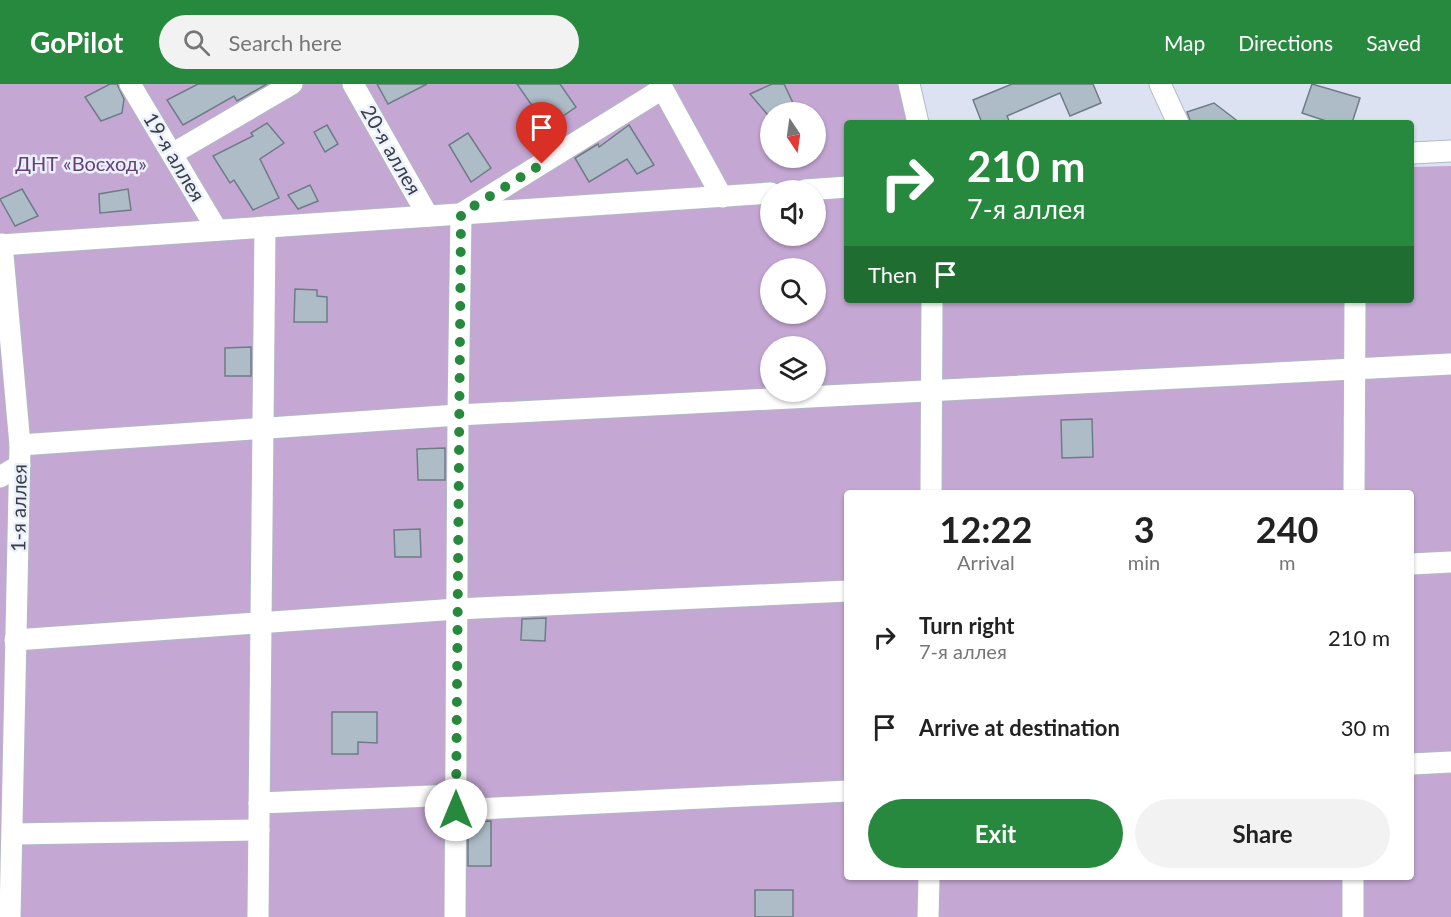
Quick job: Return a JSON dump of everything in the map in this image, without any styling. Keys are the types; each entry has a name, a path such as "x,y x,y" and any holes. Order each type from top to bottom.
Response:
{"street":[{"name":"19-я аллея","path":"130,84 217,230"},
{"path":"172,154 292,84"},
{"name":"20-я аллея","path":"353,84 428,216"},
{"path":"909,84 917,120"},
{"path":"1160,84 1177,120"},
{"path":"461,214 661,86 722,197"},
{"path":"1414,153 1451,151"},
{"path":"826,189 844,187"},
{"path":"1,245 760,194"},
{"path":"455,917 461,214"},
{"path":"258,917 265,227"},
{"name":"1-я аллея","path":"1,245 20,455 10,917"},
{"path":"931,490 932,303"},
{"path":"1354,490 1355,303"},
{"path":"0,477 20,455 263,428 458,415 1451,364"},
{"path":"1414,564 1451,562"},
{"path":"15,640 457,609 844,591"},
{"path":"1414,764 1451,762"},
{"path":"259,803 456,803 844,792"},
{"path":"13,834 259,830"},
{"path":"928,917 929,880"},
{"path":"1353,880 1353,917"}],"green space":[{"name":"ДНТ «Восход»","path":"0,84 911,84 921,120 844,120 844,303 1414,303 1414,167 1451,166 1451,917 0,917"}],"building":[{"path":"110,84 117,84 124,99 122,113 101,121 85,97"},
{"path":"198,84 267,84 237,101 234,96 183,125 167,100"},
{"path":"377,84 427,84 388,104"},
{"path":"517,84 560,84 576,107 547,127"},
{"path":"772,84 784,84 793,102 760,102 760,106 750,94"},
{"path":"1012,84 1093,84 1101,103 1070,116 1060,93 1007,116 1009,120 981,120 973,100"},
{"path":"1312,84 1360,98 1353,120 1323,120 1302,113"},
{"path":"1214,103 1236,120 1190,120 1187,112"},
{"path":"267,123 284,143 260,159 279,198 253,210 234,180 230,183 213,156 253,136 251,133"},
{"path":"327,125 338,144 325,152 314,132"},
{"path":"629,125 654,165 637,174 627,159 589,182 575,158 598,144 599,147"},
{"path":"468,133 491,168 471,182 449,145"},
{"path":"310,185 318,201 298,209 288,195"},
{"path":"22,189 38,216 15,226 0,199"},
{"path":"128,189 131,210 100,213 99,194"},
{"path":"295,289 317,290 317,296 327,297 327,322 294,322"},
{"path":"251,347 251,376 225,376 225,348"},
{"path":"1092,419 1093,457 1062,458 1061,420"},
{"path":"445,448 445,480 418,480 417,449"},
{"path":"420,529 421,557 395,557 394,530"},
{"path":"546,618 545,641 521,640 522,619"},
{"path":"332,712 377,712 377,743 358,742 358,754 332,754"},
{"path":"491,821 491,866 468,866 468,822"},
{"path":"755,890 793,890 793,917 755,917"}],"route":[{"path":"456,810 461,214 542,164"}]}
